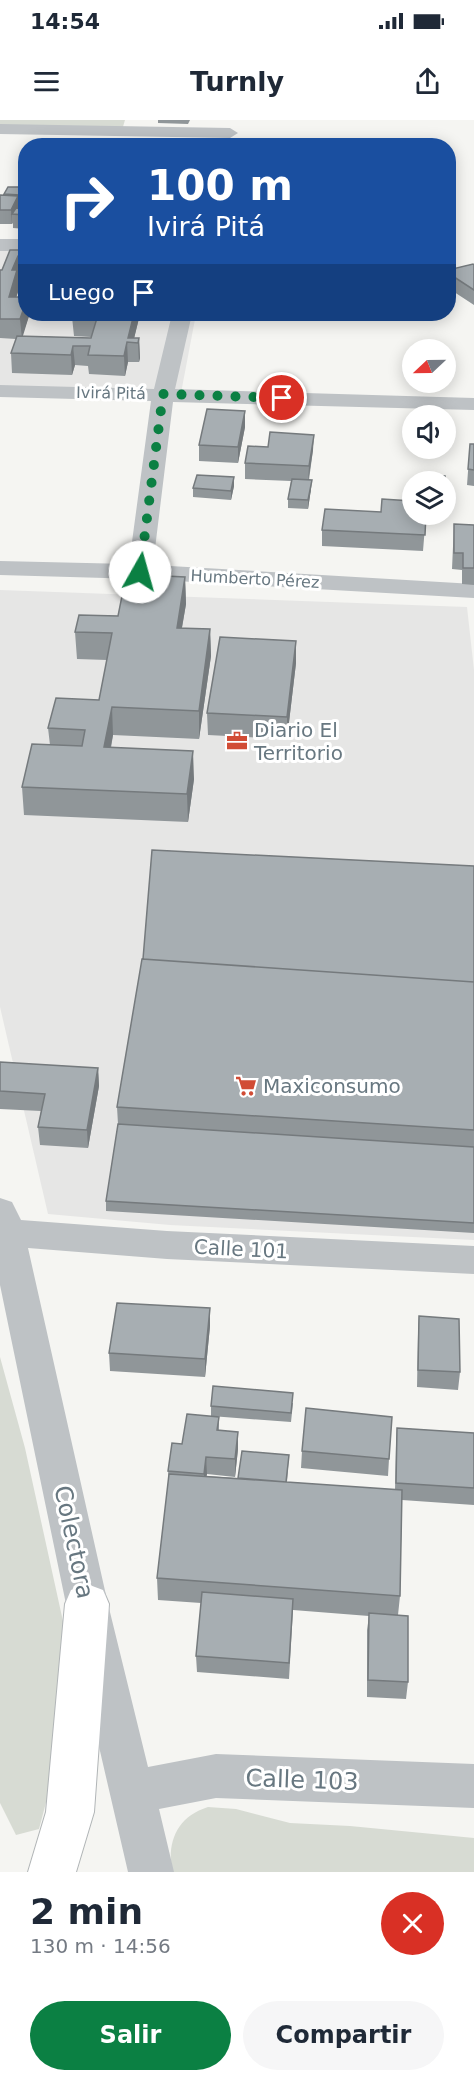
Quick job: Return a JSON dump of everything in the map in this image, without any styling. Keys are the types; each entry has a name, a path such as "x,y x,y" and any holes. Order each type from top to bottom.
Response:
{"highway":[{"path":"52,1872 70,1812 87,1604"}],"street":[{"path":"0,129 230,133"},
{"path":"0,245 18,245"},
{"path":"140,572 163,394 180,321"},
{"name":"Ivirá Pitá","path":"0,391 474,404"},
{"name":"Humberto Pérez","path":"0,568 140,572 474,591"},
{"name":"Calle 101","path":"4,1222 167,1245 474,1260"},
{"name":"Colectora","path":"4,1222 87,1604 151,1872"},
{"name":"Calle 103","path":"132,1792 216,1776 474,1786"}],"shaded area":[{"path":"0,120 125,120 122,130 0,125"},
{"path":"0,247 18,248 18,321 195,321 181,393 0,387"},
{"path":"0,590 467,607 474,670 474,1240 170,1225 48,1214 0,1007"},
{"path":"0,1357 25,1448 66,1635 54,1772 39,1829 16,1835 0,1803"},
{"path":"208,1807 236,1809 290,1823 350,1826 474,1838 474,1872 172,1872 171,1850 176,1832 189,1817"}],"building":[{"path":"8,187 18,187 18,195 4,194"},
{"path":"0,195 18,196 11,210 0,210"},
{"path":"16,208 18,208 18,214 12,214"},
{"path":"10,250 18,250 12,270 17,270 9,297 18,297 18,319 0,319 0,270"},
{"path":"474,265 474,290 456,278 456,268"},
{"path":"96,321 132,321 128,338 139,338 138,343 127,342 124,356 88,355 90,346 73,346 71,355 11,353 17,336 91,338"},
{"path":"207,409 245,411 238,447 199,445"},
{"path":"270,432 314,435 309,466 245,463 248,446 268,447"},
{"path":"470,444 474,444 474,470 468,469"},
{"path":"197,475 234,477 231,491 193,488"},
{"path":"292,479 312,480 308,500 288,499"},
{"path":"382,499 402,500 402,525 425,525 425,535 322,530 325,509 381,512"},
{"path":"454,525 474,525 474,568 463,568 463,553 454,553"},
{"path":"165,576 185,577 177,628 210,629 199,711 112,707 104,747 193,751 187,794 22,787 32,744 82,746 85,730 48,728 56,698 99,700 112,633 75,632 79,615 118,616 125,581 164,582"},
{"path":"220,637 296,641 287,717 207,713"},
{"path":"152,850 474,866 474,982 143,959"},
{"path":"142,959 474,982 474,1130 117,1107"},
{"path":"0,1062 98,1068 87,1130 38,1127 45,1094 0,1091"},
{"path":"118,1124 474,1147 474,1223 106,1201"},
{"path":"117,1303 210,1308 205,1359 109,1353"},
{"path":"419,1316 459,1319 460,1372 418,1370"},
{"path":"213,1386 293,1393 291,1413 211,1406"},
{"path":"306,1408 392,1417 389,1459 302,1451"},
{"path":"187,1414 219,1417 217,1430 238,1432 235,1459 206,1457 204,1474 168,1471 172,1443 182,1444"},
{"path":"397,1428 474,1433 474,1488 396,1483"},
{"path":"242,1451 289,1455 286,1482 238,1478"},
{"path":"169,1474 402,1490 400,1596 157,1578"},
{"path":"202,1592 293,1599 289,1663 196,1656"},
{"path":"369,1613 408,1616 408,1682 368,1680"}],"place":[{"name":"Diario El Territorio","path":"237,741"},
{"name":"Maxiconsumo","path":"246,1086"}],"route":[{"path":"140,572 163,394 282,398"}]}
